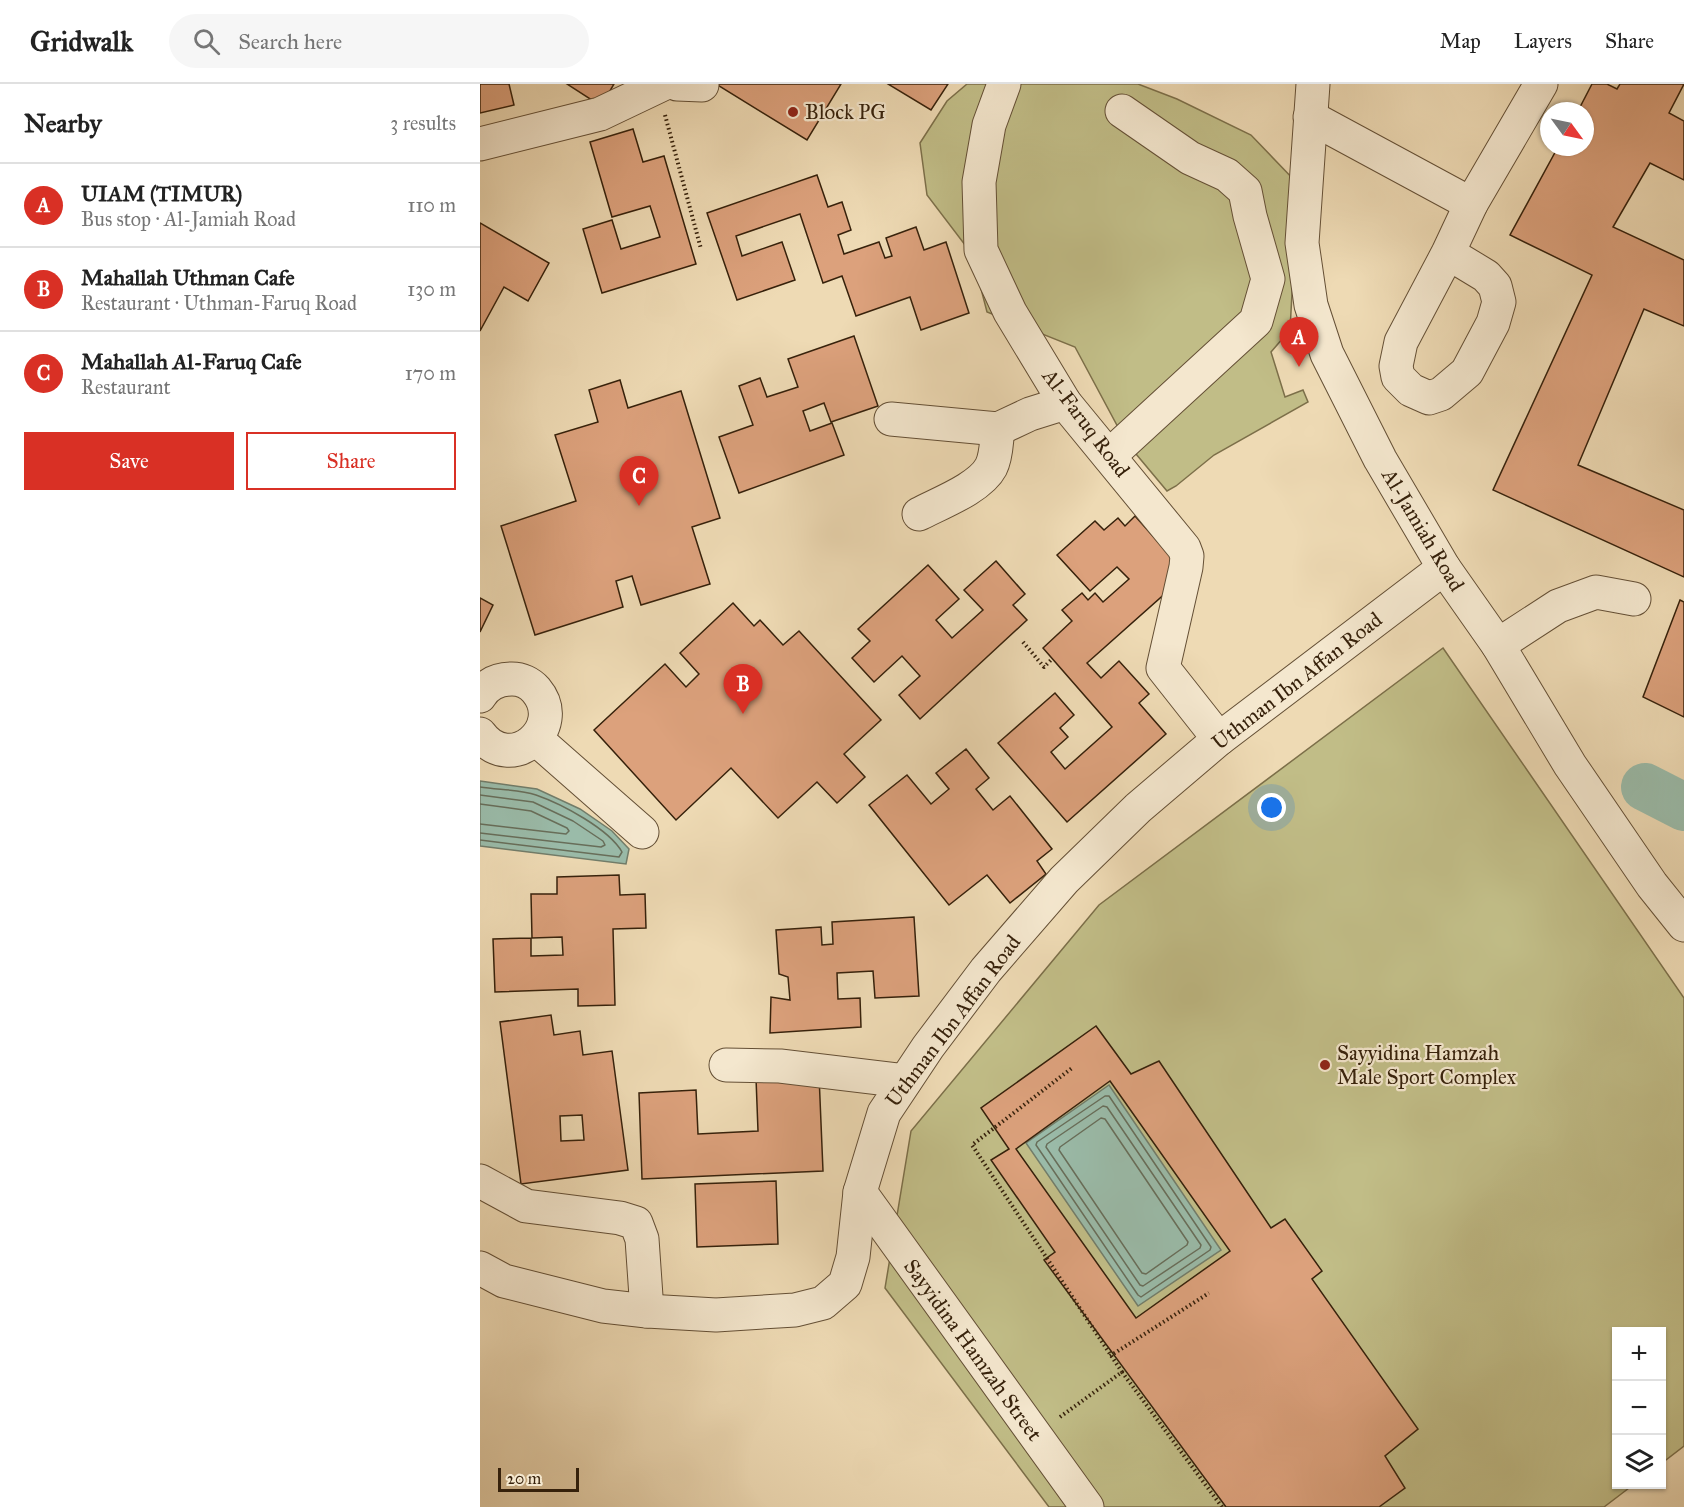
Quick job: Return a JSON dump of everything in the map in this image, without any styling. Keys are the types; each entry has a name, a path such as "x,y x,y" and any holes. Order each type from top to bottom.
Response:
{"street":[{"name":"Al-Faruq Road","path":"1004,84 989,125 979,182 981,250 1010,312 1065,403 1184,548 1187,556 1163,668 1219,739"},
{"name":"Al-Jamiah Road","path":"1312,84 1302,243 1311,305 1327,354 1380,459 1444,568 1498,645 1570,765 1652,885 1684,925"},
{"path":"1448,253 1471,204 1541,84"},
{"path":"480,144 600,114 677,91"},
{"path":"1109,456 1256,321 1268,279 1245,191 1227,175 1190,159 1122,111"},
{"path":"1310,117 1471,204"},
{"path":"891,419 998,429 1030,414 1065,403"},
{"path":"919,514 971,487 983,478 995,455 998,429"},
{"name":"Uthman Ibn Affan Road","path":"480,1268 504,1281 603,1306 646,1311 716,1315 795,1310 823,1303 845,1284 853,1257 860,1192 884,1113 986,970 1064,880 1138,808 1219,739 1444,568"},
{"path":"1498,645 1558,606 1596,592 1634,599"},
{"path":"480,696 494,682 516,679 528,683 542,699 546,711 543,728 536,739 522,749 509,751 495,748 480,734"},
{"path":"536,739 642,832"},
{"path":"726,1065 780,1065 905,1081"},
{"path":"480,1181 526,1206 620,1218 636,1223 642,1239 646,1311"},
{"name":"Sayyidina Hamzah Street","path":"860,1192 1087,1507"}],"path":[{"path":"677,91 666,120 701,249"},
{"path":"1023,642 1044,667 1052,659"},
{"path":"1072,1068 972,1145 1110,1356 1222,1507"},
{"path":"1110,1356 1209,1293"},
{"path":"1035,1436 1122,1372"}],"shaded area":[{"path":"967,84 1138,84 1177,99 1251,135 1298,184 1290,330 1271,352 1285,397 1303,390 1308,402 1214,455 1167,491 1126,442 1075,347 987,312 972,254 927,195 920,143 947,101"},
{"name":"Sayyidina Hamzah Male Sport Complex","path":"1443,648 1684,998 1684,1446 1666,1460 1666,1327 1612,1327 1612,1489 1628,1489 1604,1507 1049,1507 885,1288 911,1131 1099,905"}],"water":[{"path":"480,781 537,789 580,809 612,831 629,849 626,864 480,846"},
{"path":"1109,1085 1221,1250 1138,1306 1026,1143"}],"building":[{"path":"480,84 509,84 514,105 480,113"},
{"path":"567,84 614,84 601,106"},
{"name":"Block PG","path":"716,84 841,84 807,140"},
{"name":"Block PG","path":"888,84 948,84 931,110"},
{"path":"1592,84 1607,84 1617,89 1620,84 1684,84 1669,113 1684,121 1684,180 1650,163 1613,227 1684,260 1684,326 1644,309 1578,465 1684,510 1684,577 1493,490 1592,275 1510,235 1553,156 1594,156 1594,102 1583,102"},
{"path":"633,129 643,162 664,156 696,264 602,293 583,229 612,220 621,249 660,237 650,206 612,217 590,142"},
{"path":"817,175 828,207 842,202 851,230 838,235 844,254 879,242 885,258 892,256 886,238 916,227 924,250 946,242 969,313 921,330 910,297 856,316 842,276 823,283 800,214 736,236 742,256 782,242 795,280 737,300 707,213"},
{"path":"480,223 549,263 528,301 504,287 480,331"},
{"path":"854,336 878,406 831,422 824,403 803,411 810,431 832,423 844,455 739,493 719,437 753,425 739,386 760,378 767,397 798,387 788,359"},
{"path":"620,380 628,408 681,391 720,518 692,527 710,584 641,605 632,576 616,581 623,607 535,635 501,526 576,501 555,435 598,422 589,390"},
{"path":"1135,516 1161,545 1185,555 1178,582 1087,663 1101,678 1119,661 1149,694 1139,703 1166,734 1067,822 998,743 1055,693 1074,715 1060,728 1068,737 1051,752 1065,769 1112,727 1043,648 1072,621 1062,610 1082,593 1088,600 1095,593 1103,602 1129,579 1117,567 1090,591 1057,555 1095,521 1104,530 1118,518 1125,526"},
{"path":"996,561 1025,594 1013,605 1027,620 920,719 899,695 920,676 902,656 874,682 852,658 870,641 858,629 928,565 959,599 936,620 952,638 983,610 964,590"},
{"path":"480,598 493,605 480,632"},
{"path":"1680,600 1684,602 1684,717 1643,697"},
{"path":"733,603 754,626 760,620 783,645 799,631 881,720 844,754 865,777 837,803 817,782 778,818 731,768 676,820 594,730 665,664 686,687 699,674 680,653"},
{"path":"966,749 989,778 976,789 993,810 1010,796 1052,849 1037,861 1046,874 1010,903 987,875 949,905 869,805 907,775 931,804 949,789 936,773"},
{"path":"619,875 620,895 645,894 646,928 613,929 615,1005 578,1006 578,989 495,992 493,939 531,938 531,956 563,955 562,937 532,938 531,894 557,894 557,877"},
{"path":"914,917 919,996 875,998 873,971 837,973 838,999 860,998 861,1027 770,1033 771,997 790,1000 788,977 779,974 776,930 821,927 822,945 833,944 832,922"},
{"path":"551,1015 554,1035 580,1031 583,1055 612,1051 628,1170 521,1184 500,1022","holes":["582,1115 584,1140 561,1141 560,1116"]},
{"path":"1096,1026 1131,1074 1159,1061 1271,1228 1285,1219 1322,1271 1312,1279 1418,1429 1385,1456 1405,1488 1379,1507 1226,1507 1044,1260 1055,1252 991,1160 1009,1149 981,1108","holes":["1110,1081 1230,1251 1136,1318 1016,1149"]},
{"path":"819,1075 823,1171 642,1179 639,1093 696,1090 698,1134 758,1131 756,1078"},
{"path":"776,1181 778,1244 697,1247 695,1184"}],"waterway":[{"path":"1645,787 1684,807"}],"place":[{"name":"Block PG","path":"793,112"},
{"name":"UIAM (TIMUR)","path":"1299,367"},
{"name":"Mahallah Al-Faruq Cafe","path":"639,506"},
{"name":"Mahallah Uthman Cafe","path":"743,714"},
{"name":"Sayyidina Hamzah Male Sport Complex","path":"1325,1065"}]}
